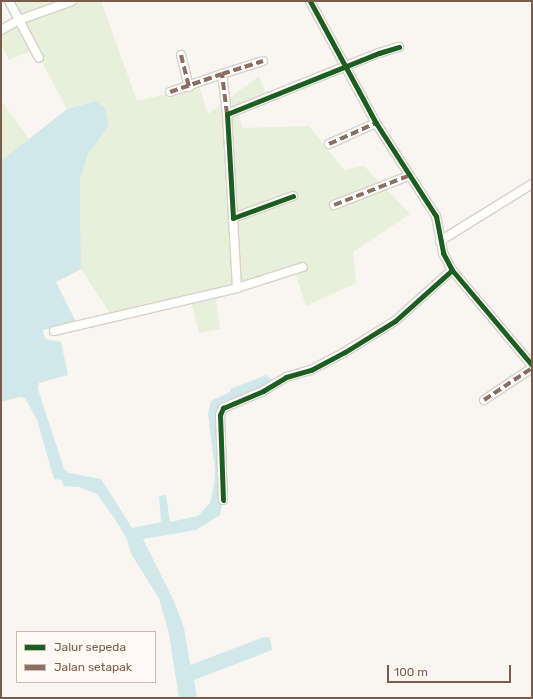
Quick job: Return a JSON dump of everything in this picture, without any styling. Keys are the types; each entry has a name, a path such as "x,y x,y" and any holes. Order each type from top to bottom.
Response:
{"street":[{"path":"9,1 39,58"},
{"path":"1,30 19,20 72,1"},
{"path":"310,1 376,123 408,176 436,216 440,240 452,270 532,367 484,400"},
{"path":"227,114 347,68 379,53 399,47"},
{"path":"181,55 189,87"},
{"path":"170,92 189,87 222,74 263,61"},
{"path":"222,74 227,114 237,288"},
{"path":"329,144 376,123"},
{"path":"334,205 408,176"},
{"path":"440,240 532,184"},
{"path":"233,218 293,196"},
{"path":"54,331 237,288 303,268"},
{"path":"223,500 220,415 223,408 263,391 286,377 311,370 345,352 395,321 452,270"}],"green space":[{"path":"7,1 101,1 137,101 199,86 208,114 259,76 268,99 238,113 243,128 309,126 344,170 364,166 410,214 353,252 356,283 306,306 294,269 216,300 220,329 199,333 191,301 148,302 116,322 81,269 80,180 88,154 109,126 95,101 67,109 35,49 9,60 1,44 1,29 17,21"},
{"path":"1,100 29,139 1,161"}],"water":[{"path":"95,101 105,108 109,126 88,154 80,180 81,269 56,282 76,322 43,330 45,339 61,342 68,375 39,383 38,389 64,469 69,473 101,479 132,528 161,522 159,496 166,495 170,522 198,516 210,503 214,484 215,470 208,414 211,401 230,392 230,389 266,375 274,381 269,386 224,404 223,501 220,515 196,530 143,539 174,601 184,628 190,665 264,637 270,638 272,650 194,680 197,698 179,698 169,634 159,598 131,554 127,539 115,519 97,494 79,487 64,486 61,480 54,479 37,420 25,398 19,397 1,402 1,161 67,109"}],"marked path":[{"path":"181,55 189,87"},
{"path":"227,114 222,74 263,61"},
{"path":"170,92 222,74"},
{"path":"329,144 376,123"},
{"path":"334,205 408,176"},
{"path":"484,400 532,368"}],"cycle path":[{"path":"310,1 376,123 436,216 443,253 452,270 532,365"},
{"path":"293,196 233,218 227,114 379,53 399,47"},
{"path":"223,500 220,415 223,408 263,391 286,377 311,370 345,352 395,321 452,270"}]}
